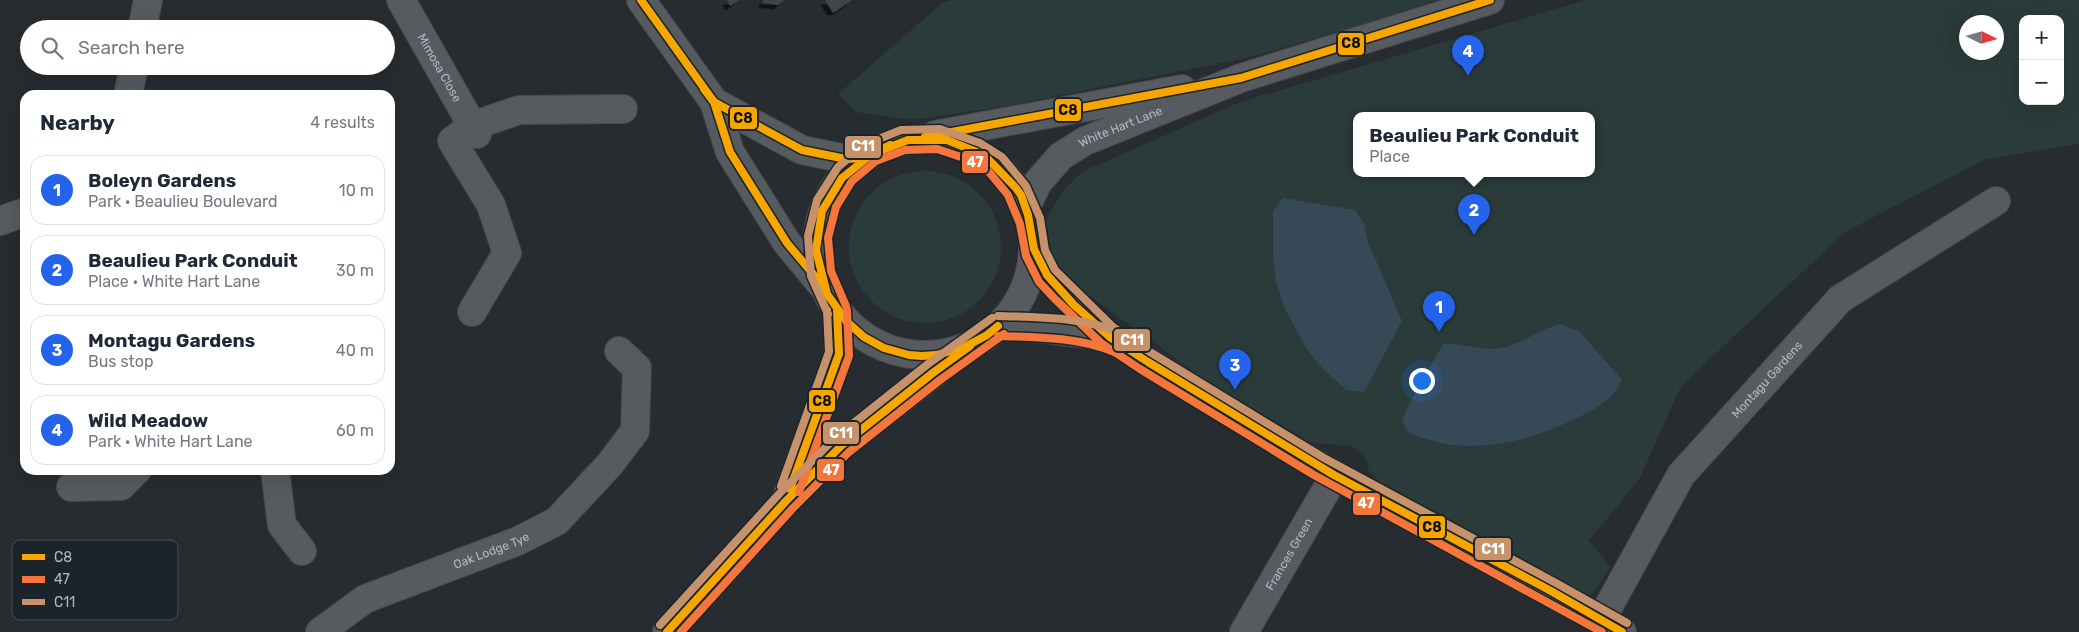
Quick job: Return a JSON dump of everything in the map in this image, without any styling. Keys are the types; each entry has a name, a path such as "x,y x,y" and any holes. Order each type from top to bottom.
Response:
{"street":[{"path":"144,20 148,0"},
{"name":"Mimosa Close","path":"401,0 474,130"},
{"path":"641,0 714,102 730,152 787,243 824,287 837,310 859,334 880,346 915,356 945,354 971,346"},
{"name":"White Hart Lane","path":"1026,207 1038,182 1061,156 1085,141 1241,78 1490,0"},
{"path":"129,90 132,75"},
{"name":"White Hart Lane","path":"918,138 1241,78"},
{"path":"714,102 802,150 846,158 863,158"},
{"path":"472,312 507,253 491,205 452,141 519,110 623,109"},
{"path":"667,632 786,500 842,445 934,372 998,326 1013,310 1024,292 1031,269 1032,228 1026,207 1012,183 988,158 964,146 947,140 918,138 890,145 863,158 839,180 831,193 822,213 816,249 819,272 824,287"},
{"name":"Montagu Gardens","path":"1611,626 1681,475 1840,299 1996,201"},
{"path":"0,222 20,214"},
{"path":"1033,245 1044,270 1054,283 1110,337 1335,476 1611,626"},
{"path":"786,500 839,354 837,310"},
{"path":"998,326 1031,327 1110,337"},
{"name":"Oak Lodge Tye","path":"320,632 366,599 518,541 558,521 610,464 635,431 637,368 619,351"},
{"path":"71,487 121,486 132,475"},
{"path":"276,475 282,525 302,551"},
{"name":"Frances Green","path":"1244,632 1335,476"}],"shaded area":[{"path":"952,0 1437,0 1346,30 1247,58 1002,107 912,120 856,112 838,94 942,3"},
{"path":"1586,0 2079,0 2079,144 1984,160 1845,232 1681,386 1640,478 1589,541 1611,567 1590,597 1381,483 1369,471 1366,458 1351,446 1313,443 1215,387 1065,278 1051,253 1046,220 1062,192 1082,172 1240,102"},
{"path":"925,171 940,172 954,176 979,193 996,218 1000,232 1000,262 996,276 979,301 954,318 940,322 925,323 910,322 896,318 871,301 854,276 850,262 849,247 850,232 854,218 871,193 896,176 910,172"}],"water":[{"path":"1283,198 1355,210 1364,223 1368,242 1402,321 1364,392 1346,390 1323,369 1306,348 1284,307 1276,281 1273,261 1273,212"},
{"path":"1560,324 1579,331 1622,380 1613,394 1602,404 1580,416 1533,436 1492,445 1470,446 1449,444 1429,440 1408,432 1402,421 1408,406 1443,344 1458,344 1487,349 1502,348"}],"building":[{"path":"727,0 739,0 730,6"},
{"path":"763,0 784,0 778,5 763,3"},
{"path":"825,0 852,0 833,13"}],"transit line":[{"name":"C8","path":"641,0 714,102 802,150 846,159 863,158 890,145"},
{"name":"C8","path":"925,137 1241,78 1490,0"},
{"name":"C8","path":"704,89 714,102 730,152 787,243 824,287 826,292"},
{"name":"C11","path":"828,314 811,276 808,236 817,200 838,167 866,144 901,130 940,129 980,143 1002,157 1026,186 1040,218 1045,250 1055,270 1113,327 1150,352 1324,458 1627,623"},
{"name":"C8","path":"998,326 987,335 963,348 936,355 922,356 909,355 884,348 864,337 847,322 827,294 816,250 822,211 842,178 872,154 908,140 947,140 984,155 1021,195 1028,215 1034,249 1047,275 1074,305 1111,338 1334,475 1551,591 1622,632"},
{"name":"47","path":"846,306 831,271 828,238 836,207 852,181 876,161 905,150 937,149 973,161 989,172 1008,195 1020,224 1026,256 1039,282 1101,343 1140,369 1314,475 1602,632"},
{"name":"C11","path":"781,486 829,352 827,310"},
{"name":"C8","path":"790,489 839,354 837,310"},
{"name":"47","path":"799,492 849,356 847,310"},
{"name":"C11","path":"998,316 1079,321 1125,335"},
{"name":"C11","path":"660,625 779,494 835,438 928,364 992,318"},
{"name":"47","path":"681,632 793,508 849,452 940,380 1004,334"},
{"name":"47","path":"998,336 1073,341 1117,353"},
{"name":"C8","path":"667,632 786,501 842,445 970,346"}],"place":[{"name":"Wild Meadow","path":"1468,76"},
{"name":"Beaulieu Park Conduit","path":"1474,235"},
{"name":"Boleyn Gardens","path":"1439,332"},
{"name":"Montagu Gardens","path":"1235,390"}]}
